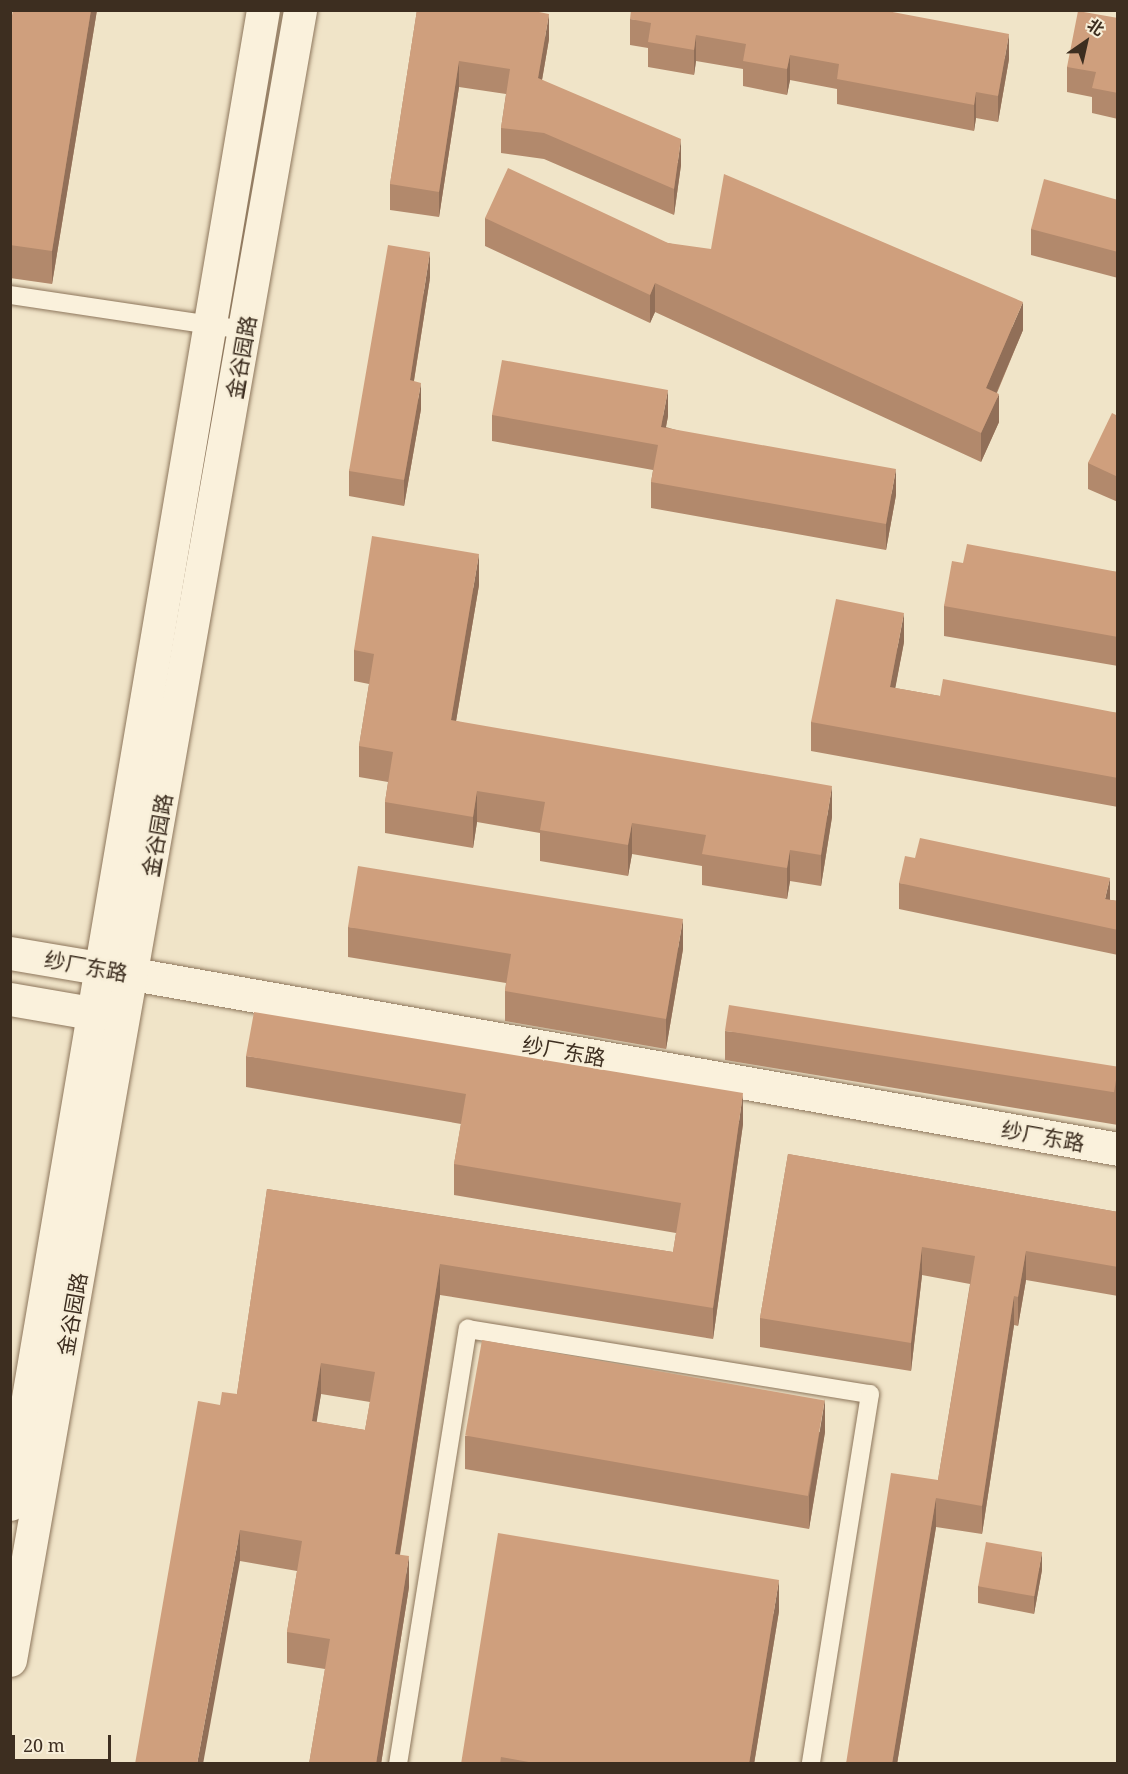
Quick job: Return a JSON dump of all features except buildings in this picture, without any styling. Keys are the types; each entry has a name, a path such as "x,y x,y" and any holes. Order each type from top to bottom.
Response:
{"main road":[{"name":"金谷园路","path":"10,1504 263,10"},
{"name":"金谷园路","path":"10,1660 133,974 300,10"},
{"name":"纱厂东路","path":"10,953 1118,1149"},
{"path":"10,999 125,1018"}],"lane":[{"path":"10,295 245,330"},
{"path":"398,1764 468,1329 870,1394 811,1764"}]}
